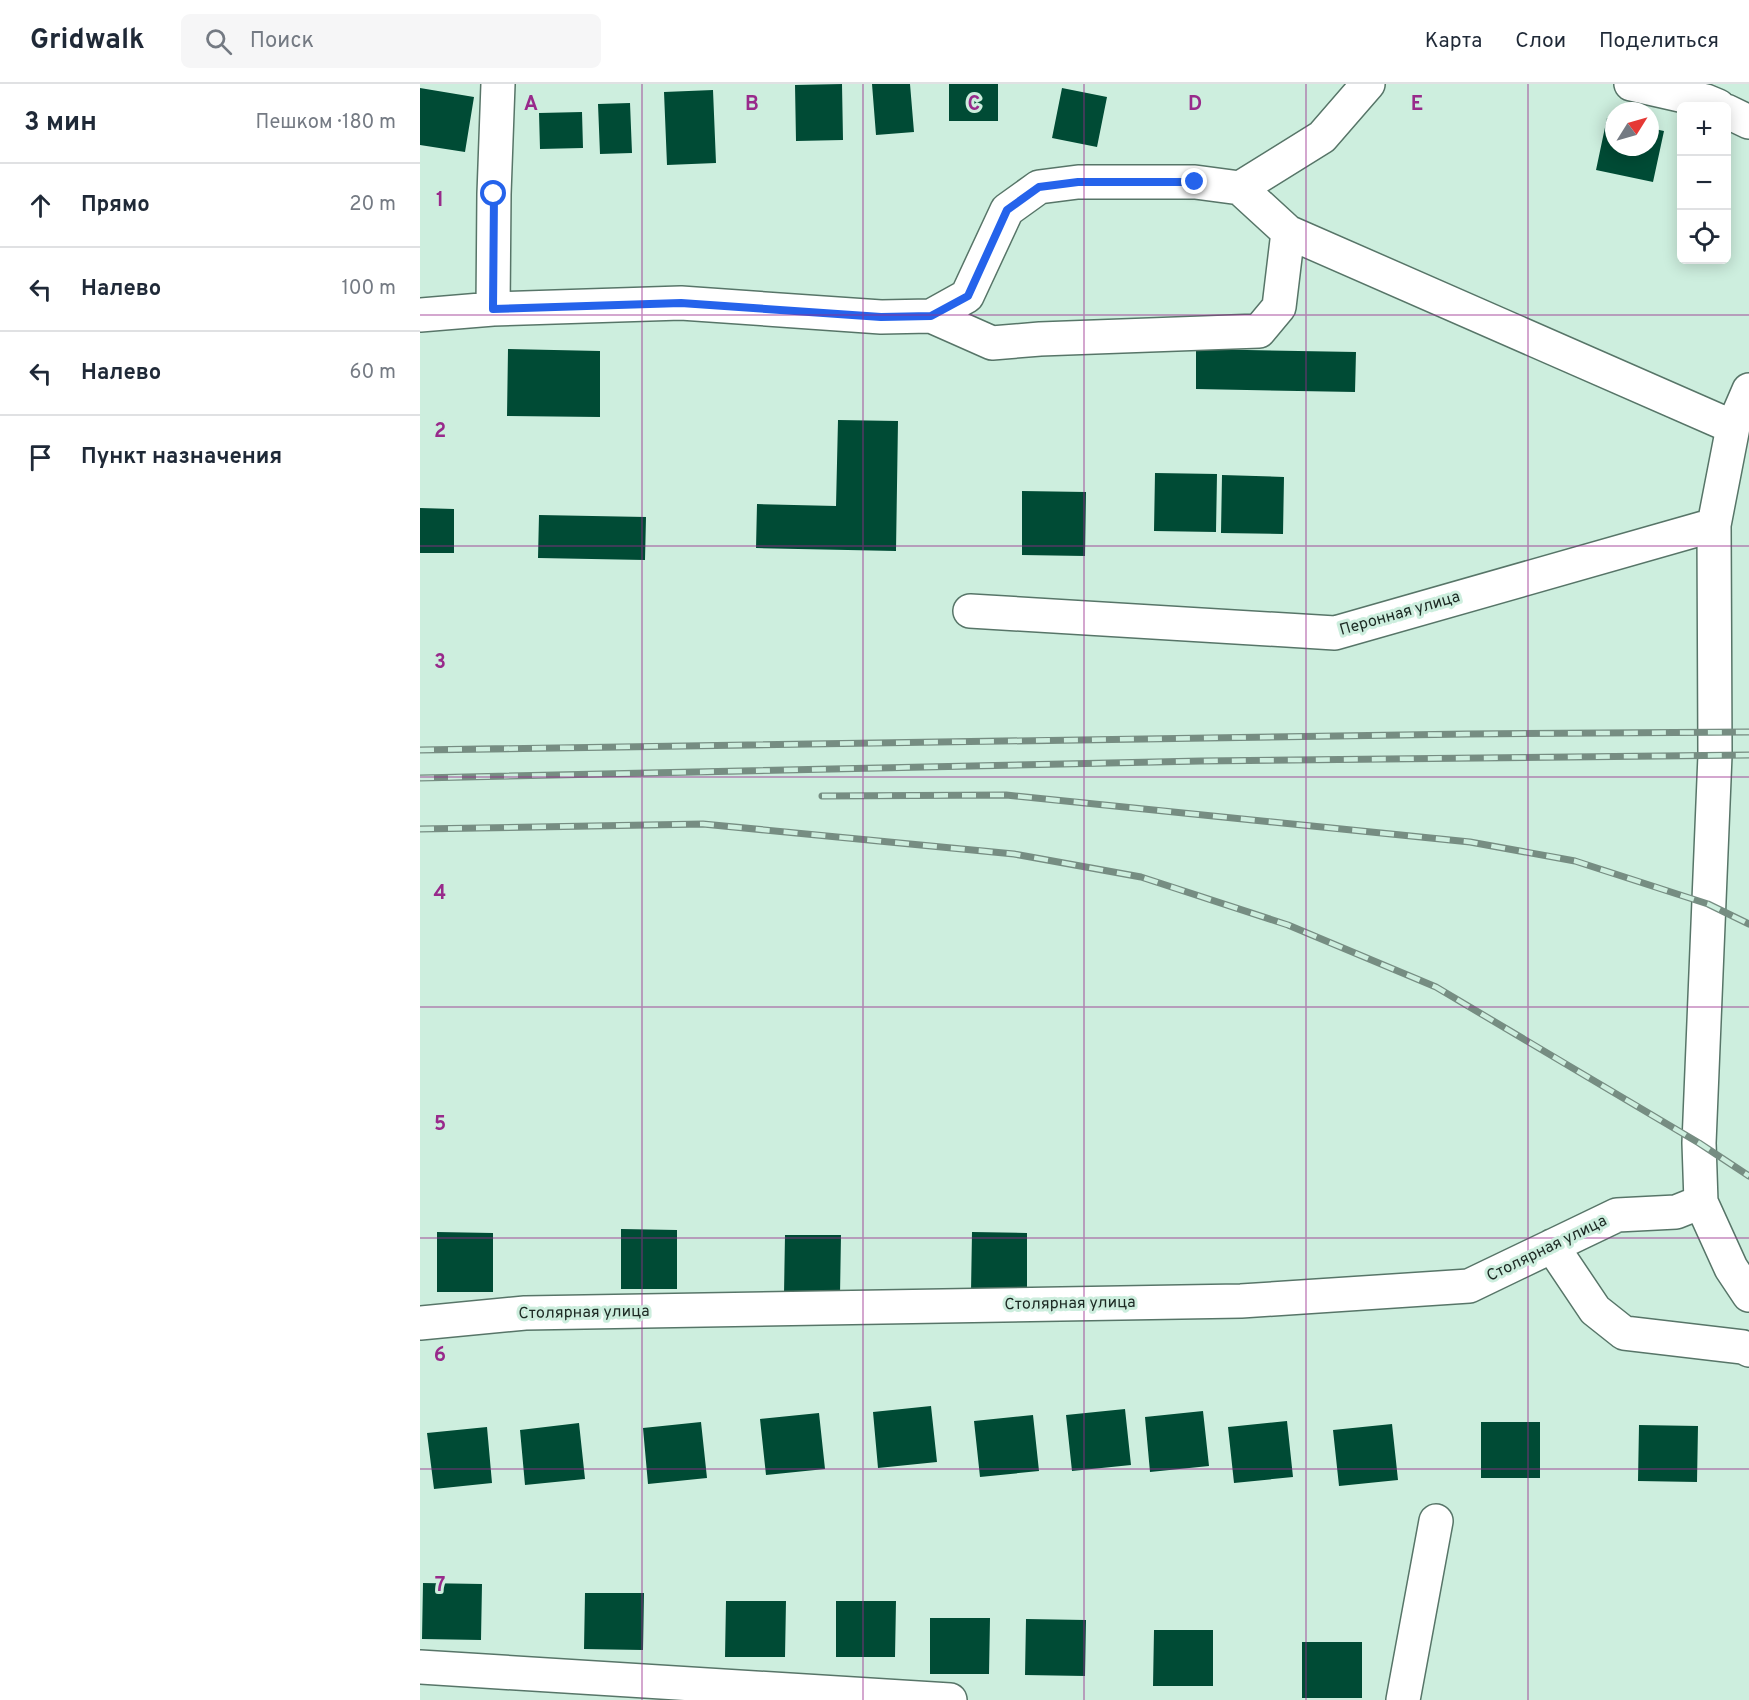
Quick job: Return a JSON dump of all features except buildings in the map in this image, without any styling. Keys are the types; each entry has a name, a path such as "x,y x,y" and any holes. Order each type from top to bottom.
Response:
{"street":[{"path":"493,309 498,84"},
{"path":"1240,188 1322,137 1368,84"},
{"path":"1631,84 1708,102"},
{"path":"1731,113 1749,122"},
{"path":"931,316 968,296 1007,210 1039,187 1078,182 1183,182 1240,188 1288,232 1733,427"},
{"path":"420,315 493,309 681,303 881,317 931,316 992,343 1040,339 1259,332 1279,307 1288,232"},
{"path":"1749,390 1733,427 1714,525 1715,755 1699,1143 1701,1202 1731,1268 1749,1295"},
{"name":"Перонная улица","path":"970,611 1335,633 1714,525"},
{"name":"Столярная улица","path":"420,1323 525,1313 1241,1301 1469,1286 1617,1215 1676,1212 1701,1202"},
{"path":"1552,1246 1595,1311 1624,1333 1743,1347 1749,1350"},
{"path":"1403,1700 1436,1521"},
{"path":"420,1667 950,1700"}],"railway":[{"path":"420,750 1467,734 1749,732"},
{"path":"420,778 1201,761 1749,755"},
{"path":"822,796 1006,795 1470,842 1575,861 1708,904 1749,924"},
{"path":"420,829 703,824 1014,854 1141,877 1288,925 1436,987 1699,1143 1749,1176"}],"route":[{"path":"494,194 493,309 681,303 881,317 931,316 968,296 1007,210 1039,187 1078,182 1195,182"}]}
